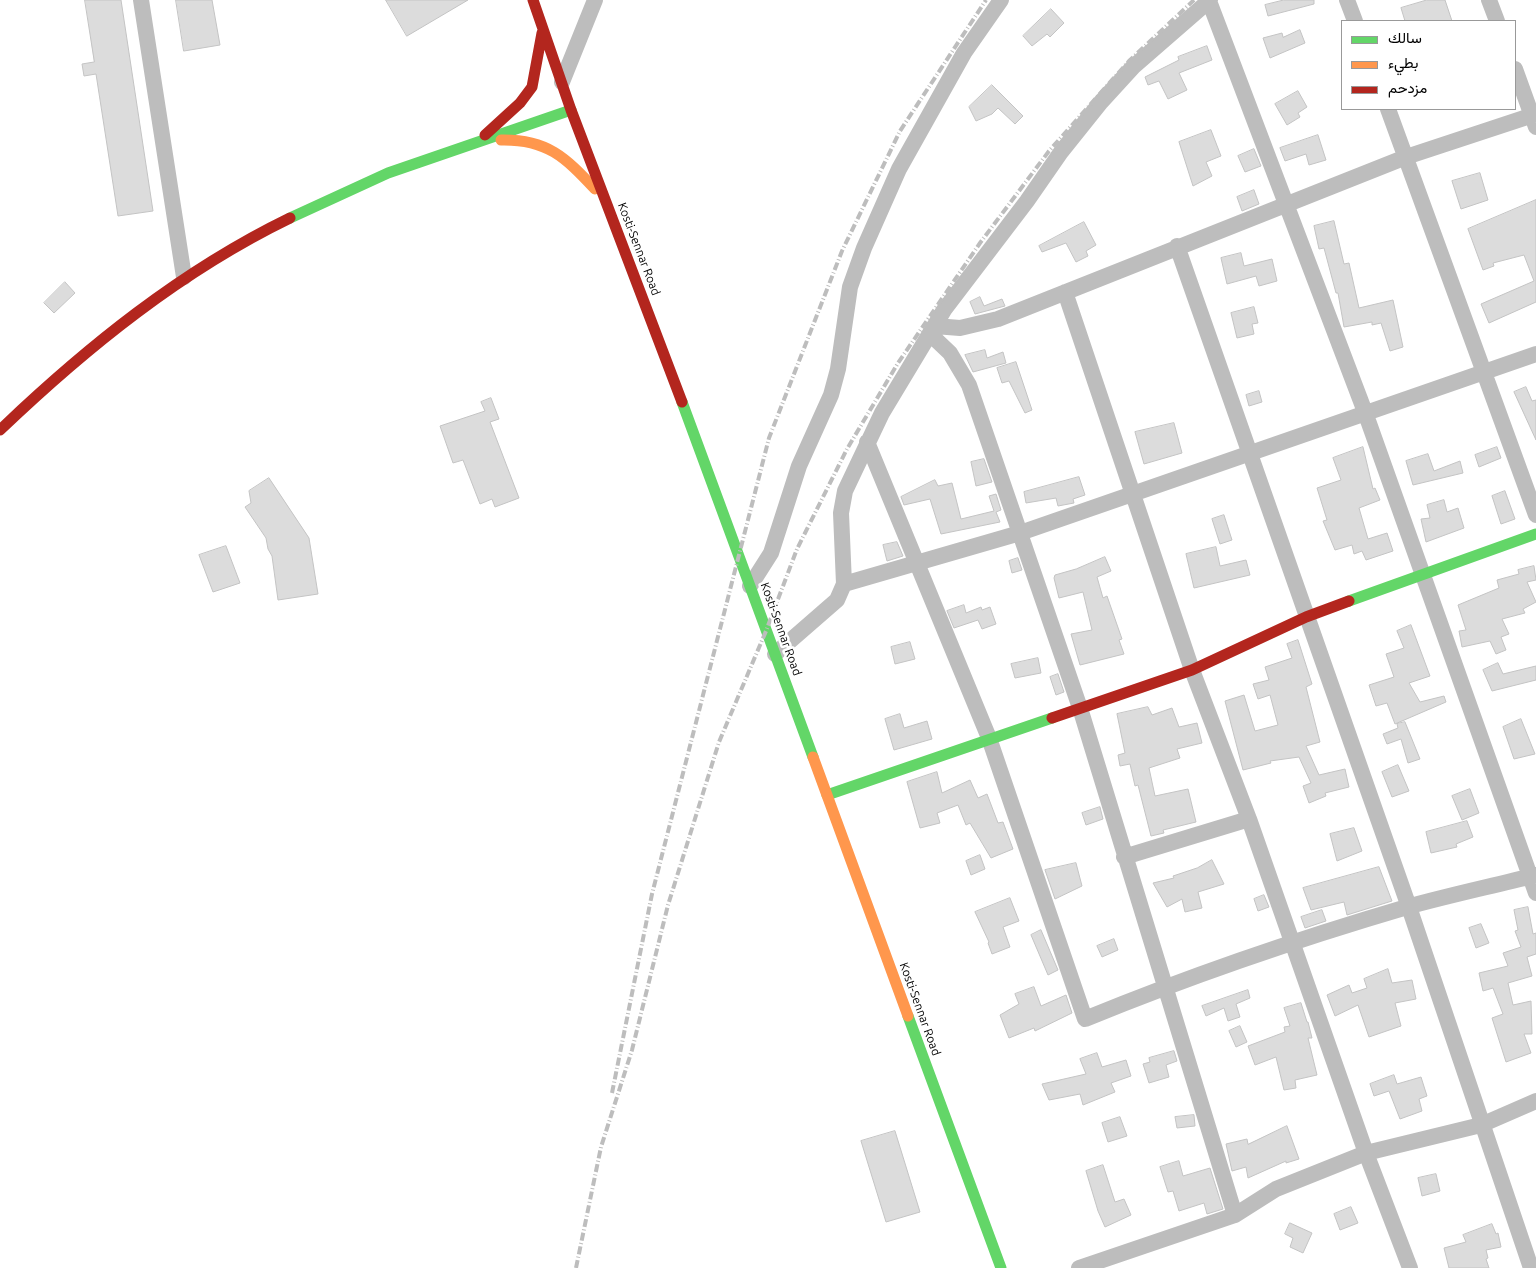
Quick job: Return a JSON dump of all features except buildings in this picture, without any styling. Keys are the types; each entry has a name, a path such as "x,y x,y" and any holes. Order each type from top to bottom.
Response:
{"main road":[{"name":"Kosti-Sennar Road","path":"533,0 571,110 750,586 1001,1268"},
{"path":"477,143 520,103 532,87 543,27"},
{"path":"0,430 84,352 184,277 276,225 314,206 388,174 571,110"},
{"path":"477,143 524,139 543,144 560,153 606,202"},
{"path":"827,795 1192,670 1306,617 1536,534"}],"street":[{"path":"141,0 184,277"},
{"path":"562,82 595,0"},
{"path":"750,586 771,553 799,466 831,395 838,369 850,287 864,248 899,169 964,53 1000,0"},
{"path":"775,654 837,600 844,584 842,513 845,491 882,413 955,294 1101,102 1133,67 1209,0 1365,412 1422,574 1533,875 1536,893"},
{"path":"1347,0 1355,20"},
{"path":"1489,0 1497,20"},
{"path":"933,330 981,324 1406,157 1535,119 1516,72"},
{"path":"1388,110 1536,515"},
{"path":"1177,246 1251,452 1306,617 1409,907 1530,1268"},
{"path":"1065,292 1192,670 1249,819 1366,1153 1410,1268"},
{"path":"933,330 950,353 969,385 1020,532 1080,708 1235,1215"},
{"path":"844,584 1020,532 1536,354"},
{"path":"867,442 990,738 1084,1019 1164,987 1293,942 1409,907 1533,875"},
{"path":"1124,857 1249,819"},
{"path":"1079,1268 1235,1215 1276,1189 1366,1153 1481,1125 1536,1102"}],"railway":[{"path":"612,1093 652,894 769,438 842,251 900,131 986,0"},
{"path":"576,1268 601,1147 632,1050 668,905 719,742 766,631 797,549 847,449 898,363 980,243 1049,151 1129,61 1194,0"}],"traffic: fast":[{"path":"290,218 388,173 571,110"},
{"path":"682,402 813,757"},
{"path":"1349,601 1536,534"},
{"path":"827,795 1052,718"},
{"path":"908,1016 1001,1268"}],"traffic: slow":[{"path":"501,140 531,143 554,152 574,168 595,189"},
{"path":"813,757 908,1016"}],"traffic: jam":[{"path":"533,0 571,110 682,402"},
{"path":"485,135 520,103 532,87 542,33"},
{"path":"0,430 101,340 173,286 250,239 290,218"},
{"path":"1052,718 1192,670 1306,617 1349,601"}]}
